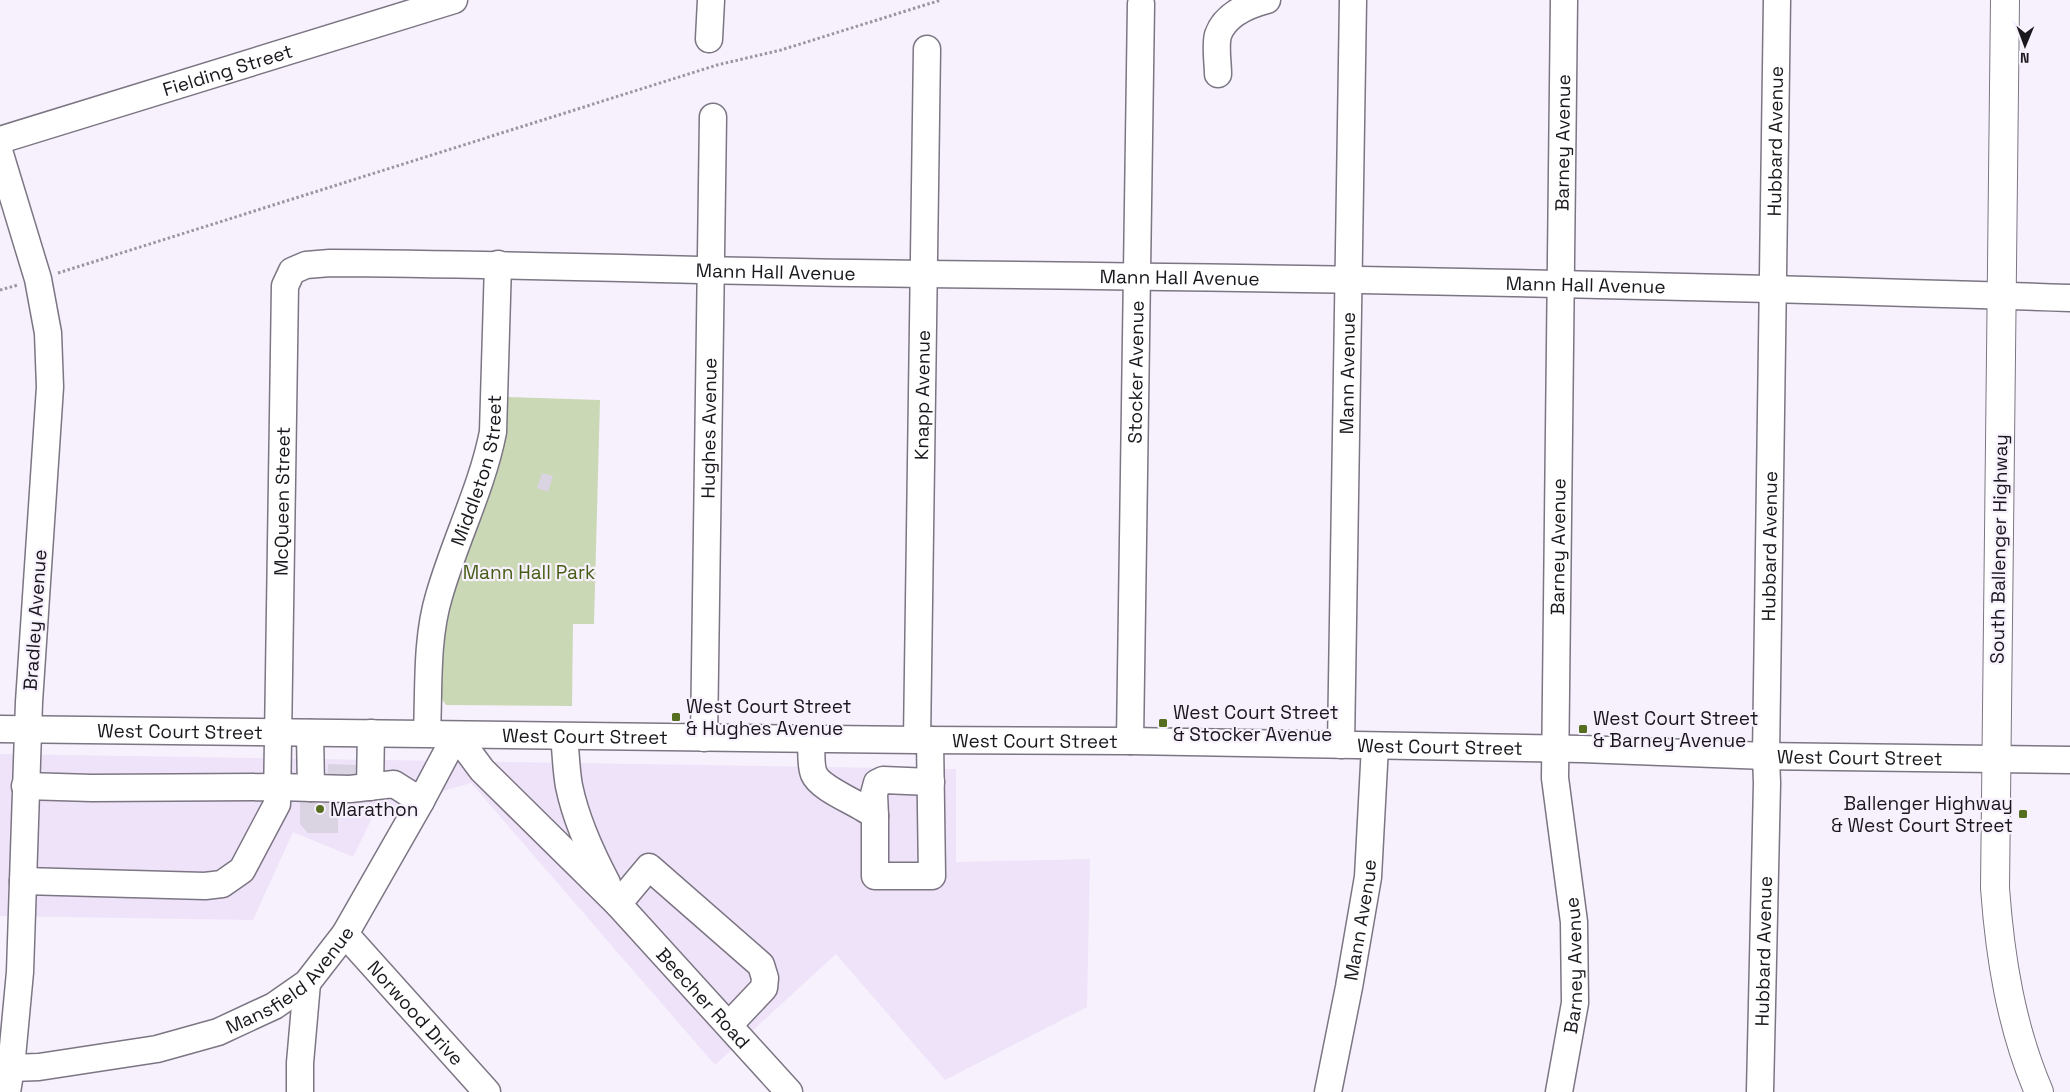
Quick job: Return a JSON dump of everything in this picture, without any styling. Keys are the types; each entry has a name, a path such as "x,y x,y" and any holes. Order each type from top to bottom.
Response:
{"main road":[{"name":"South Ballenger Highway","path":"2005,0 1995,888 1999,946 2024,1079 2039,1092"}],"street":[{"name":"Fielding Street","path":"0,140 414,6 454,0"},
{"path":"709,38 711,0"},
{"path":"1218,74 1218,36 1228,18 1254,4 1267,0"},
{"name":"Mann Avenue","path":"1341,745 1353,0"},
{"name":"Barney Avenue","path":"1559,1092 1575,1004 1574,922 1555,778 1564,0"},
{"name":"Hubbard Avenue","path":"1760,1092 1767,783 1777,0"},
{"name":"Stocker Avenue","path":"1130,741 1141,4"},
{"name":"Knapp Avenue","path":"875,816 875,876 932,876 931,782 924,740 927,48"},
{"name":"Hughes Avenue","path":"704,738 710,270 714,117"},
{"name":"Bradley Avenue","path":"0,154 33,258 48,333 50,387 25,786 20,972 9,1080"},
{"name":"Mann Hall Avenue","path":"292,271 306,265 330,263 498,264 710,270 1560,284 2070,298"},
{"name":"Middleton Street","path":"427,733 431,638 438,597 488,457 493,432 498,264"},
{"name":"McQueen Street","path":"23,881 196,886 222,884 242,870 256,848 277,804 285,286 292,271"},
{"name":"West Court Street","path":"0,729 427,733 564,737 1130,741 1556,748 1766,756 2070,760"},
{"path":"310,733 311,788"},
{"path":"370,787 371,733"},
{"name":"Mansfield Avenue","path":"9,1080 39,1068 157,1049 218,1032 274,1006 307,983 344,934 456,735"},
{"name":"Beecher Road","path":"456,735 482,770 618,904 789,1092"},
{"name":"Beecher Road","path":"564,737 569,786 582,831 594,859 618,904"},
{"path":"811,739 814,775 824,786 864,807 875,816"},
{"name":"Mann Avenue","path":"1328,1092 1350,987 1368,877 1375,746"},
{"path":"875,816 874,794 877,783 883,780 931,782"},
{"path":"25,786 350,789 394,784 421,800"},
{"path":"618,904 650,867 761,965 765,978 764,988 729,1025"},
{"name":"Norwood Drive","path":"344,934 487,1092"},
{"path":"300,1092 307,983"}],"path":[{"path":"57,274 717,65 781,50 941,0"},
{"path":"0,290 27,282"}],"shaded area":[{"path":"0,754 956,769 956,862 1090,859 1087,1007 945,1080 836,954 715,1065 471,783 443,791 412,827 377,808 353,857 293,832 253,920 0,916"}],"green space":[{"name":"Mann Hall Park","path":"507,397 600,400 594,624 573,624 572,706 446,705 441,698 442,632"}],"building":[{"path":"542,473 553,476 548,492 537,488"},
{"path":"328,764 356,765 355,787 327,786"},
{"path":"300,793 338,793 338,833 308,833 300,824"}],"place":[{"name":"West Court Street & Hughes Avenue","path":"676,717"},
{"name":"West Court Street & Stocker Avenue","path":"1163,723"},
{"name":"West Court Street & Barney Avenue","path":"1583,729"},
{"name":"Marathon","path":"320,809"},
{"name":"Ballenger Highway & West Court Street","path":"2023,814"}]}
